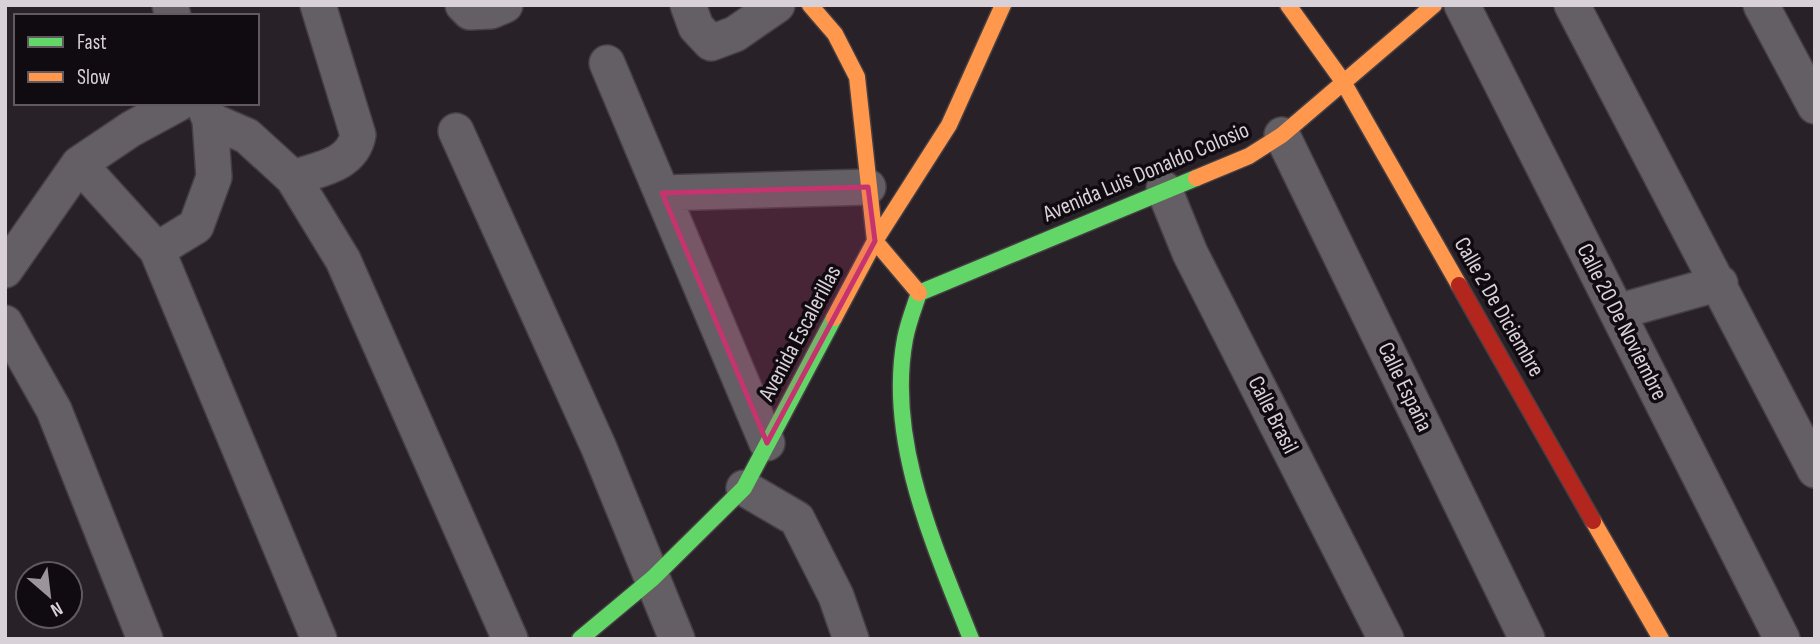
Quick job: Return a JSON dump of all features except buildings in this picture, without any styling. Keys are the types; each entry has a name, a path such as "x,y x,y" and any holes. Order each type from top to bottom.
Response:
{"street":[{"path":"293,178 343,160 355,148 358,135 318,5"},
{"path":"463,5 470,12 491,11 505,5"},
{"path":"688,5 696,27 711,43 735,34 777,5"},
{"path":"810,5 835,34 857,76 875,241 919,293 903,345 902,421 934,543 971,639"},
{"name":"Avenida Escalerillas","path":"580,639 653,578 744,488 875,241 949,125 1003,5"},
{"name":"Calle 2 De Diciembre","path":"1288,5 1342,80 1661,639"},
{"name":"Avenida Luis Donaldo Colosio","path":"919,293 1164,189 1249,156 1282,135 1342,80 1434,5"},
{"name":"Calle 20 De Noviembre","path":"1462,5 1782,639"},
{"path":"1572,5 1720,283 1815,470"},
{"path":"1761,5 1815,106"},
{"path":"607,63 767,443"},
{"path":"5,270 79,164 131,129 175,105"},
{"path":"207,111 247,136 293,178 343,260 510,639"},
{"path":"157,250 196,226 214,177 207,111"},
{"path":"456,131 599,448 677,639"},
{"name":"Calle España","path":"1282,135 1527,639"},
{"path":"79,164 157,250 318,639"},
{"path":"662,193 868,187"},
{"name":"Calle Brasil","path":"1164,189 1191,253 1386,639"},
{"path":"1617,312 1720,283"},
{"path":"5,323 54,410 145,639"},
{"path":"744,488 797,519 835,596 851,639"}],"highlighted area":[{"path":"868,187 875,241 767,443 662,193"}],"traffic: fast":[{"path":"919,293 1196,178"},
{"path":"919,293 905,339 901,377 902,416 917,493 971,639"},
{"path":"580,639 653,578 744,488 834,318"}],"traffic: slow":[{"path":"810,5 835,34 857,77 875,241 919,293"},
{"path":"834,318 875,241 949,125 1003,5"},
{"path":"1288,5 1342,80 1459,285"},
{"path":"1196,178 1249,156 1282,135 1434,5"},
{"path":"1593,521 1661,639"}],"traffic: jam":[{"path":"1459,285 1593,521"}]}
